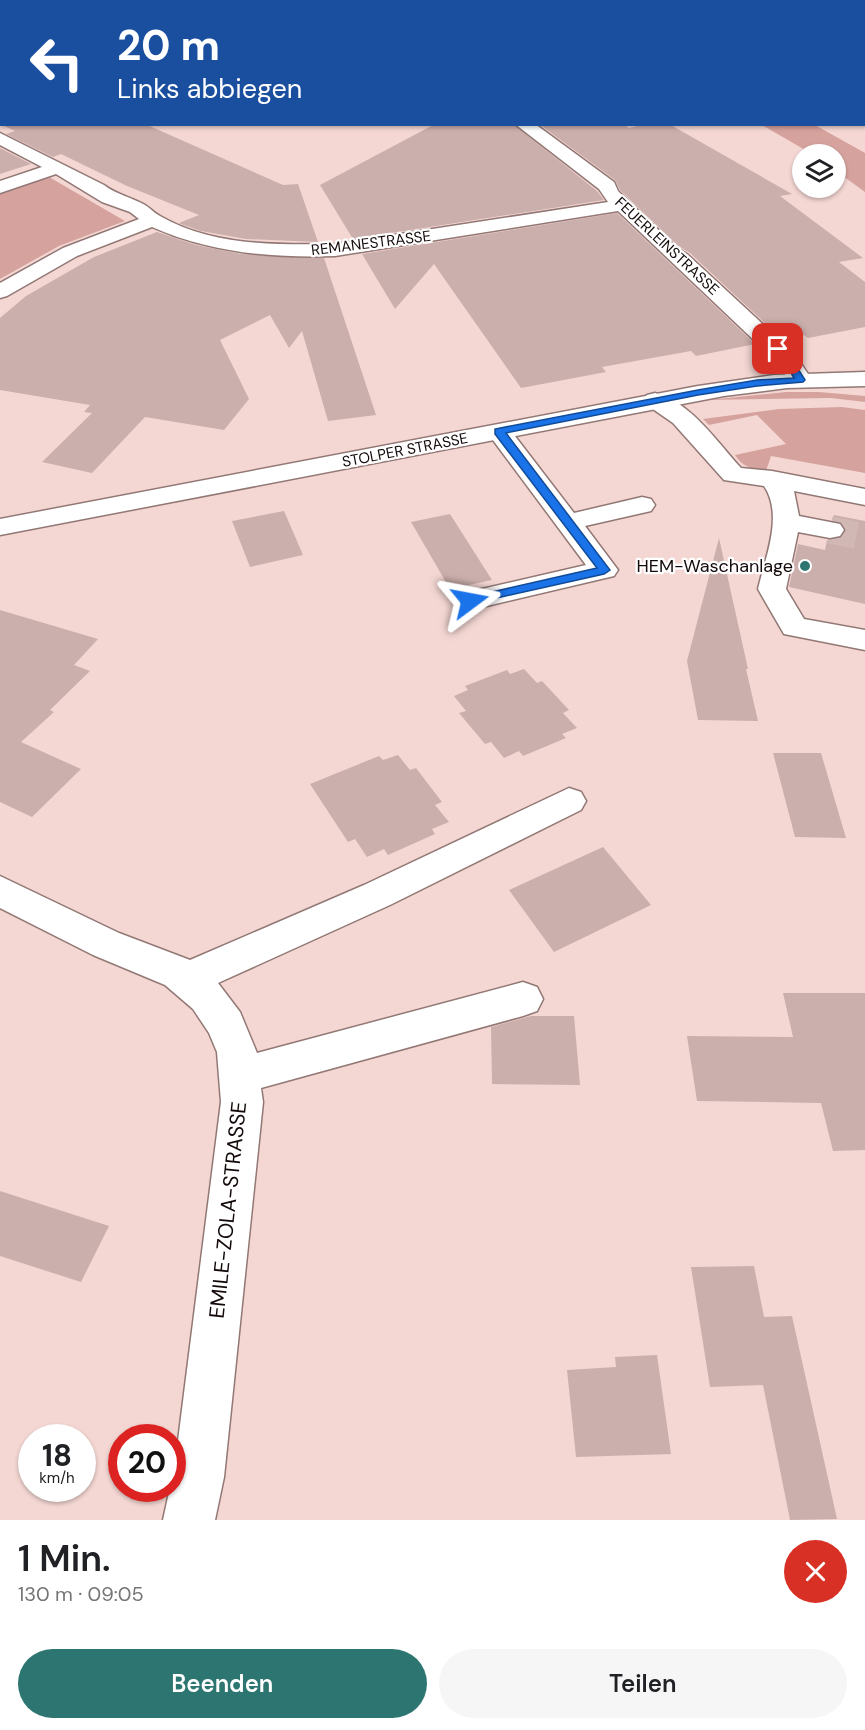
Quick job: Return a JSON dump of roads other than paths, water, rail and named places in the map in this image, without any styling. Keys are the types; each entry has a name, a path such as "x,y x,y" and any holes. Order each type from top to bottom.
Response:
{"street":[{"name":"FEUERLEINSTRASSE","path":"526,126 607,186 669,251 681,259 786,358 800,380"},
{"name":"REMANESTRASSE","path":"0,138 97,189 109,198 137,208 153,220 182,233 226,245 262,250 315,252 623,205"},
{"path":"0,187 57,168"},
{"path":"0,292 70,252 153,220"},
{"name":"STOLPER STRASSE","path":"0,527 655,400 757,383 800,380 859,383"},
{"path":"655,400 682,418 734,475 865,510"},
{"path":"470,601 604,570 499,432"},
{"path":"777,486 865,497"},
{"path":"777,486 786,522 772,589 794,627 865,640"},
{"path":"569,522 642,505"},
{"path":"786,522 830,530"},
{"path":"187,979 377,896 569,801"},
{"name":"EMILE-ZOLA-STRASSE","path":"0,891 106,944 179,973 207,997 226,1024 237,1052 242,1102 198,1477 189,1520"},
{"path":"239,1076 523,999"}],"tunnel":[{"path":"830,530 865,537"}],"place":[{"name":"HEM-Waschanlage","path":"805,566"}]}
